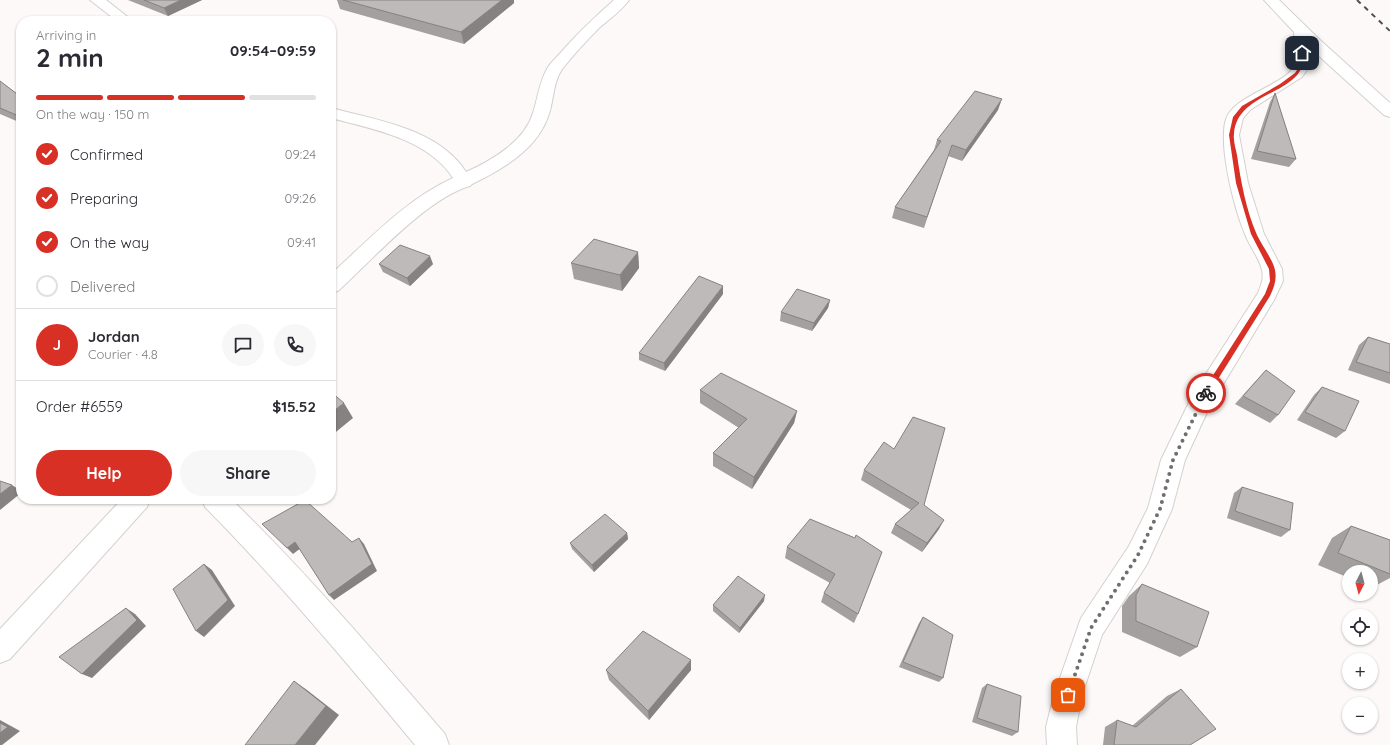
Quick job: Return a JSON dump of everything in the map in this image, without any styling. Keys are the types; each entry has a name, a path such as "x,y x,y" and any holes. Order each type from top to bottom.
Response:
{"street":[{"path":"97,0 119,16"},
{"path":"336,281 416,208 445,189 464,182 493,167 513,152 532,132 541,116 547,87 555,68 586,32 622,0"},
{"path":"1271,0 1301,31 1390,112"},
{"path":"1062,745 1061,727 1068,695 1091,628 1138,555 1160,509 1173,460 1201,401 1267,295 1273,281 1272,269 1254,234 1239,183 1231,135 1235,117 1244,107 1281,85 1296,74 1303,64 1301,31"},
{"path":"336,115 393,132 427,145 448,160 464,182"},
{"path":"0,649 133,504"},
{"path":"219,504 262,546 346,639 434,745"}],"building":[{"path":"144,0 181,0 164,8"},
{"path":"343,0 502,0 461,32"},
{"path":"0,81 16,93 16,115 0,108"},
{"path":"975,91 1002,99 966,150 952,145 927,217 895,207 941,141 937,140"},
{"path":"1275,93 1296,159 1257,151"},
{"path":"594,239 638,252 620,275 571,263"},
{"path":"400,245 430,256 407,278 379,264"},
{"path":"699,276 723,286 664,363 639,353"},
{"path":"797,289 830,300 814,323 781,312"},
{"path":"1368,337 1390,344 1390,373 1356,362"},
{"path":"1266,370 1295,391 1278,415 1243,396"},
{"path":"721,373 797,411 754,477 713,453 747,419 700,390"},
{"path":"1322,387 1359,401 1345,431 1305,412"},
{"path":"336,396 344,403 336,409"},
{"path":"913,417 945,428 924,505 944,520 927,543 895,524 919,503 864,470 884,442 894,449"},
{"path":"0,481 12,485 0,494"},
{"path":"1242,487 1293,503 1290,530 1235,511"},
{"path":"298,504 309,504 352,542 359,538 372,564 329,595 295,542 287,548 262,524"},
{"path":"605,514 627,533 592,565 570,543"},
{"path":"810,519 855,538 856,535 882,552 858,614 824,593 835,574 787,547"},
{"path":"1351,526 1390,540 1390,574 1378,569 1378,565 1368,565 1338,553"},
{"path":"204,564 228,600 196,631 173,589"},
{"path":"738,576 765,595 740,628 713,605"},
{"path":"1142,584 1209,612 1197,647 1136,621 1136,595"},
{"path":"126,608 137,620 82,674 59,657"},
{"path":"923,617 953,635 943,678 903,662"},
{"path":"643,631 691,660 648,711 606,670"},
{"path":"294,681 326,706 295,745 245,745"},
{"path":"987,684 1021,696 1018,732 977,718"},
{"path":"1181,689 1216,729 1190,745 1114,745 1117,720 1136,727"},
{"path":"0,723 8,727 0,733"}],"railway":[{"path":"1357,0 1390,31"}],"way so far":[{"path":"1068,695 1091,628 1138,555 1160,509 1173,460 1206,393"}],"route":[{"path":"1206,393 1267,295 1273,281 1272,269 1254,234 1239,183 1231,135 1235,117 1244,107 1281,85 1296,74 1303,64 1302,53"}]}
